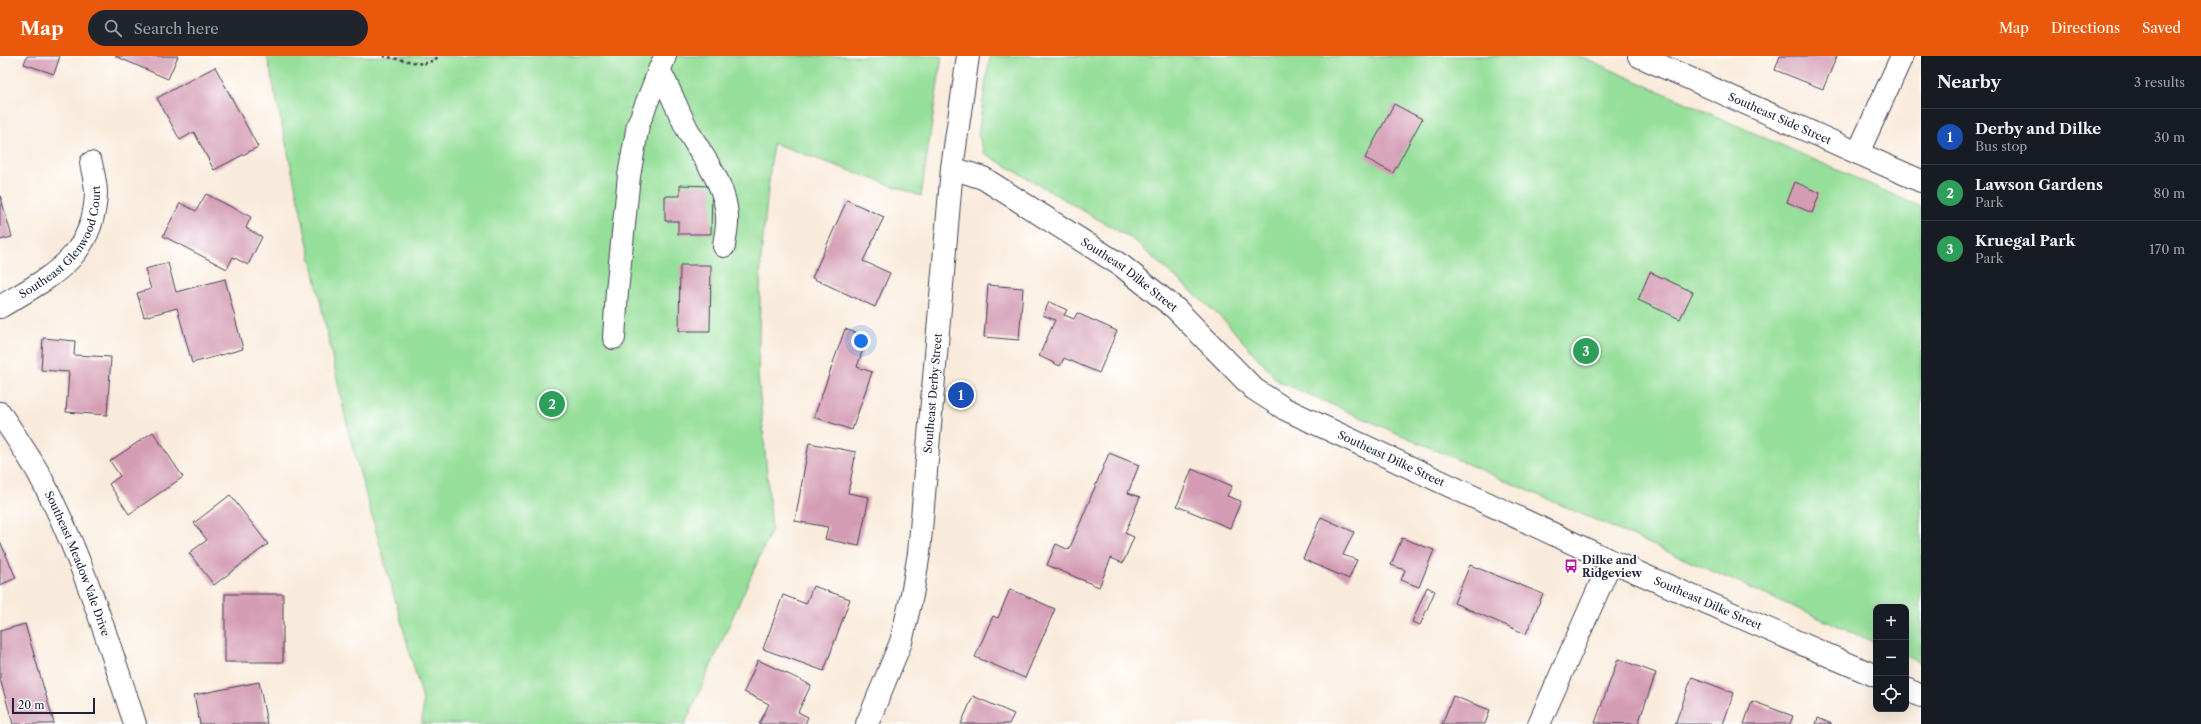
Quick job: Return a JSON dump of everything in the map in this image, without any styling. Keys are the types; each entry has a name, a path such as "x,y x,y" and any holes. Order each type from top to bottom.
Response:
{"street":[{"name":"Southeast Derby Street","path":"867,724 901,642 912,595 919,553 952,168 968,56"},
{"name":"Southeast Side Street","path":"1639,56 1921,181"},
{"path":"1858,153 1902,56"},
{"path":"662,63 690,135 712,168 723,193 727,217 724,246"},
{"path":"614,338 617,291 629,176 638,125 662,63"},
{"name":"Southeast Glenwood Court","path":"0,307 61,270 79,249 93,219 96,192 91,163"},
{"name":"Southeast Dilke Street","path":"952,168 983,178 1122,266 1176,308 1254,389 1285,409 1611,561 1873,675"},
{"name":"Southeast Meadow Vale Drive","path":"0,413 39,474 70,543 105,632 135,724"},
{"path":"1539,724 1611,561"},
{"path":"1909,691 1921,696"}],"path":[{"path":"383,56 423,64 435,60 438,56"}],"green space":[{"path":"267,56 942,56 921,196 773,143 761,257 758,375 772,529 685,724 422,724 423,700 349,434"},
{"path":"990,56 1580,56 1921,207 1921,663 1909,657 1909,604 1873,604 1873,642 1278,381 1225,321 1132,239 984,153 978,134"}],"building":[{"path":"27,56 60,56 54,74 24,64"},
{"path":"115,56 178,56 168,79"},
{"path":"1780,56 1837,56 1823,89 1775,70"},
{"path":"215,67 258,147 214,170 194,132 180,140 157,98"},
{"path":"1394,104 1422,119 1393,173 1365,158"},
{"path":"1795,182 1820,193 1812,213 1787,202"},
{"path":"680,185 712,186 711,234 678,234 678,221 665,221 665,196 680,196"},
{"path":"206,194 251,217 246,228 262,237 248,265 233,257 227,269 163,236 180,203 196,211"},
{"path":"0,195 12,237 0,240"},
{"path":"847,200 884,217 863,261 890,273 875,307 812,278"},
{"path":"168,263 176,292 225,279 243,349 192,363 177,308 144,317 137,293 151,289 145,269"},
{"path":"680,265 711,265 710,331 679,331"},
{"path":"1650,272 1693,292 1680,319 1638,300"},
{"path":"988,285 1023,288 1019,340 984,337"},
{"path":"1049,302 1067,310 1064,315 1074,319 1077,313 1117,331 1099,373 1064,358 1060,366 1039,356 1055,320 1043,315"},
{"path":"845,329 867,337 857,367 872,372 852,430 814,417"},
{"path":"43,338 75,341 74,355 111,357 107,415 66,412 69,372 41,370"},
{"path":"153,432 183,477 129,514 109,484 120,476 110,461"},
{"path":"809,443 856,452 848,493 869,497 859,546 825,539 828,527 795,521"},
{"path":"1109,453 1139,465 1128,493 1140,497 1125,533 1134,537 1123,563 1111,558 1099,587 1047,565 1056,544 1069,550"},
{"path":"1192,469 1232,486 1227,496 1241,501 1230,528 1177,506"},
{"path":"230,495 268,544 214,585 189,553 207,540 194,523"},
{"path":"1321,517 1354,532 1343,555 1357,560 1349,579 1303,559"},
{"path":"1402,538 1434,550 1419,587 1401,580 1405,570 1391,565"},
{"path":"0,541 16,578 0,585"},
{"path":"1470,565 1543,594 1526,634 1454,603"},
{"path":"813,586 850,599 824,671 763,649 783,595 806,604"},
{"path":"1427,587 1435,591 1420,625 1412,622"},
{"path":"1010,589 1055,609 1025,678 975,657 993,616 998,618"},
{"path":"225,594 283,594 283,662 225,662"},
{"path":"25,624 54,723 13,724 0,679 0,631"},
{"path":"1618,659 1656,673 1638,724 1595,723"},
{"path":"758,660 811,685 798,712 808,717 805,724 759,724 769,704 744,692"},
{"path":"1692,677 1734,693 1723,724 1675,724"},
{"path":"259,682 267,724 200,724 194,695"},
{"path":"973,696 1014,714 1009,724 961,724"},
{"path":"1453,696 1490,710 1485,724 1442,724"},
{"path":"1752,701 1793,716 1790,724 1744,724"},
{"path":"1818,718 1832,724 1816,724"}],"place":[{"name":"Kruegal Park","path":"1586,351"},
{"name":"Derby and Dilke","path":"961,395"},
{"name":"Lawson Gardens","path":"552,404"},
{"name":"Dilke and Ridgeview","path":"1571,566"}]}
